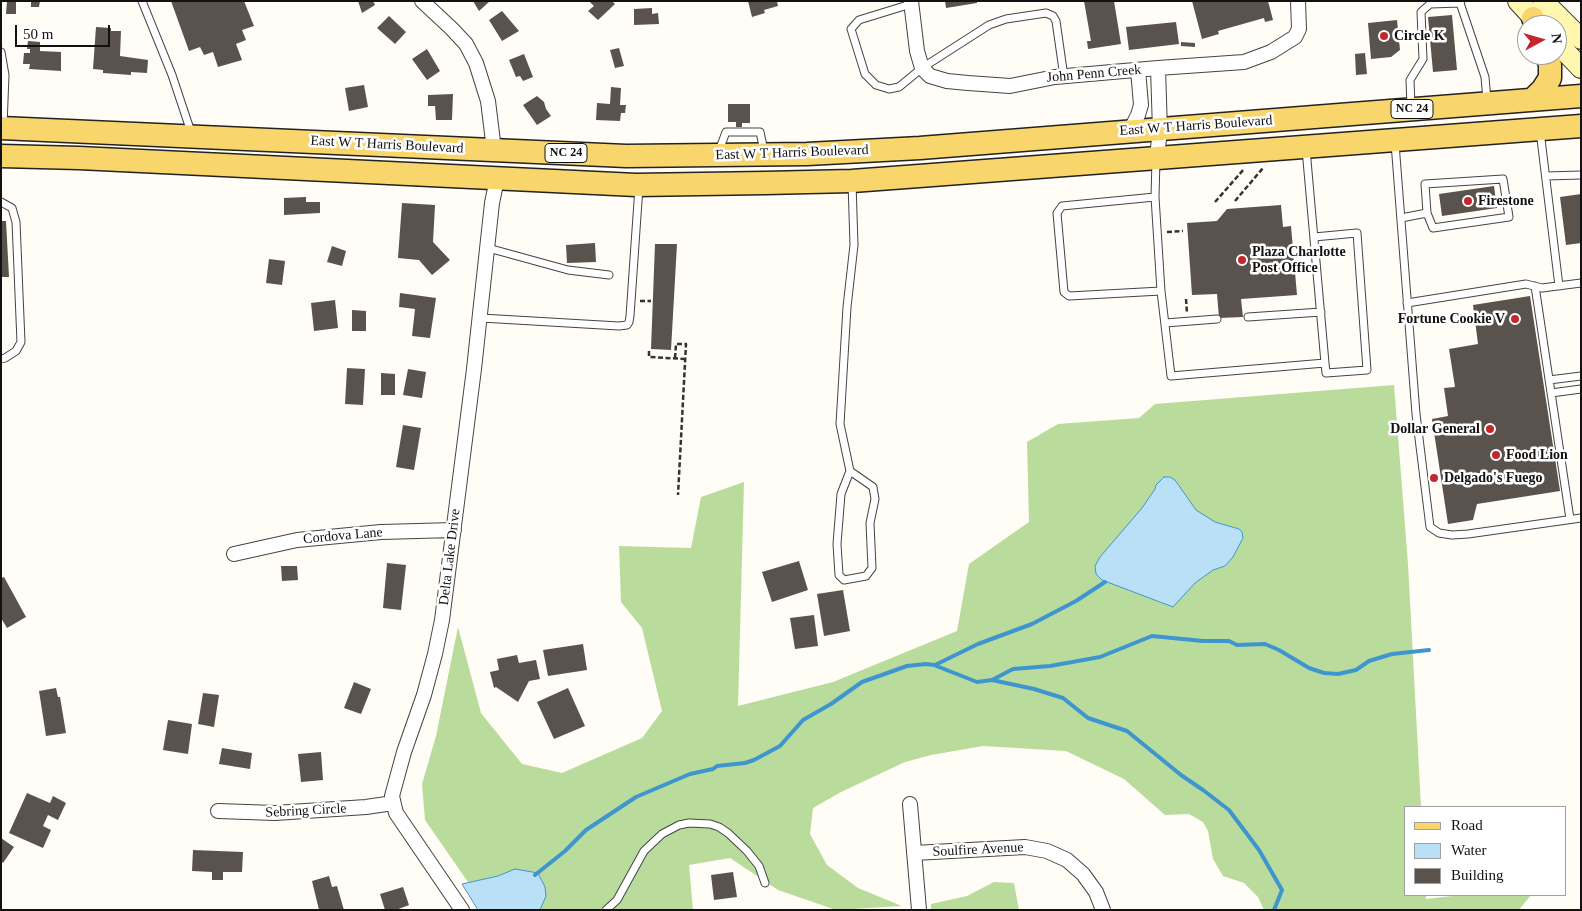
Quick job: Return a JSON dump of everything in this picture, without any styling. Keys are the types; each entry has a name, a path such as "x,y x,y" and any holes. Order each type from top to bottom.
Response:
{"main road":[{"path":"1518,1 1536,15"},
{"path":"1567,32 1581,39"},
{"path":"1567,53 1581,68"},
{"path":"1532,100 1543,89 1550,78 1550,65"},
{"name":"East W T Harris Boulevard","path":"2,128 192,135 626,156 764,155 920,148 1581,96"},
{"name":"East W T Harris Boulevard","path":"1,156 89,158 497,179 639,184 765,184 852,181 1581,126"},
{"path":"429,176 453,170 480,159 494,150"},
{"path":"497,179 508,167 573,153"}],"street":[{"path":"422,1 466,44 476,63 488,101 494,150"},
{"name":"John Penn Creek","path":"922,68 930,76 947,81 1010,86 1038,79 1064,76 1244,62 1271,52 1294,37 1299,29 1298,1"},
{"path":"911,3 917,51 922,68"},
{"path":"1156,157 1160,130 1158,68"},
{"path":"1130,131 1141,106 1138,70"},
{"name":"Delta Lake Drive","path":"393,803 393,790 424,695 442,620 480,318 492,202 497,179"},
{"name":"Cordova Lane","path":"234,554 297,540 381,532 454,530"},
{"path":"393,803 396,813 462,910"},
{"name":"Sebring Circle","path":"218,811 275,813 366,807 393,803"},
{"path":"910,804 919,910"},
{"name":"Soulfire Avenue","path":"914,853 1025,847 1047,851 1067,860 1083,874 1096,892 1103,910"}],"lane":[{"path":"142,1 172,74 192,135"},
{"path":"1411,109 1410,80 1423,59 1421,12 1430,4 1461,2 1485,77 1487,103"},
{"path":"911,3 859,20 851,30 864,74 876,85 889,89 899,87 922,68 989,25 1006,19 1046,14 1053,16 1056,21 1064,76"},
{"path":"1,52 5,75 2,128"},
{"path":"1540,128 1559,286"},
{"path":"1395,139 1416,414 1430,527 1439,533 1452,535 1581,518"},
{"path":"1306,146 1314,237 1321,312 1326,373 1367,370 1357,233 1314,237"},
{"path":"1156,157 1154,197 1161,291 1171,376 1325,363"},
{"path":"1546,176 1581,175"},
{"path":"1502,179 1509,217 1433,228 1427,213 1425,184 1502,179"},
{"path":"850,471 873,487 875,499 870,523 872,568 866,576 844,580 839,575 837,544 841,494 850,471 840,424 847,307 854,245 852,181"},
{"path":"480,318 620,326 629,322 639,184"},
{"path":"1154,197 1062,206 1057,213 1064,292 1068,296 1161,291"},
{"path":"1,202 12,208 16,222 21,342 16,351 1,359"},
{"path":"1401,218 1427,213"},
{"path":"488,248 568,270 609,275"},
{"path":"1407,303 1526,284 1542,288 1581,283"},
{"path":"1535,286 1570,519"},
{"path":"1248,317 1321,312"},
{"path":"1165,323 1217,319"},
{"path":"1549,380 1581,376"},
{"path":"1551,393 1581,389"},
{"path":"606,910 617,900 644,851 662,834 689,822 710,824 728,833 747,851 759,866 765,883"}],"path":[{"path":"1235,201 1268,161"},
{"path":"1215,202 1250,163"},
{"path":"1157,233 1182,231"},
{"path":"1186,299 1187,321"},
{"path":"675,358 676,344 686,344 678,495"},
{"path":"649,351 649,357 685,359"}],"green space":[{"path":"1394,385 1408,564 1421,806 1404,806 1404,896 1426,896 1426,899 1452,896 1530,896 1519,910 1264,910 1258,897 1244,883 1223,876 1213,859 1208,831 1203,822 1189,814 1165,815 1124,779 1066,751 983,746 931,755 905,762 841,792 813,808 810,834 827,865 858,888 902,906 836,910 778,890 730,858 689,865 693,910 485,910 425,820 422,784 436,736 458,627 481,713 522,764 562,773 642,738 662,711 642,628 621,602 619,546 691,548 701,497 744,482 738,706 833,682 957,631 969,564 1029,522 1027,442 1058,424 1139,418 1155,404"},
{"path":"994,882 1014,883 1019,910 931,910 931,904 967,896"}],"water":[{"path":"1164,477 1170,477 1175,480 1196,510 1215,522 1239,529 1242,532 1243,538 1233,557 1225,566 1213,570 1195,583 1173,607 1102,580 1096,574 1095,566 1100,557 1142,508 1156,485"},
{"path":"515,869 538,873 545,887 546,896 540,910 478,910 462,884 498,876"}],"building":[{"path":"7,1 16,1 16,14 6,14"},
{"path":"31,1 40,1 39,7 31,7"},
{"path":"171,1 244,1 254,26 242,30 246,40 236,44 242,60 218,67 213,52 204,55 200,47 189,51"},
{"path":"358,1 373,1 375,5 362,13"},
{"path":"473,1 490,1 479,11"},
{"path":"589,1 612,1 615,4 598,20 588,11 594,6"},
{"path":"748,1 777,1 778,6 764,10 765,13 752,17"},
{"path":"945,1 977,1 977,3 946,8"},
{"path":"1084,1 1114,1 1121,44 1088,49 1087,41 1091,41"},
{"path":"1192,1 1268,1 1273,20 1265,22 1264,18 1218,31 1219,34 1202,39"},
{"path":"652,8 652,14 658,13 659,24 634,25 634,9"},
{"path":"502,11 519,31 502,41 489,20"},
{"path":"1452,15 1457,70 1433,72 1428,17"},
{"path":"389,16 406,32 395,44 377,28"},
{"name":"Circle K","path":"1397,20 1400,50 1391,57 1371,59 1368,23"},
{"path":"1176,22 1179,44 1129,50 1126,27"},
{"path":"96,27 111,28 111,31 121,31 120,56 148,60 147,73 131,72 131,75 103,73 103,70 93,69"},
{"path":"28,41 40,42 40,51 61,52 61,71 29,69 30,64 23,64 24,53 30,53 30,49 27,49"},
{"path":"1181,42 1195,43 1195,47 1181,46"},
{"path":"619,48 624,66 615,68 610,50"},
{"path":"427,49 440,71 427,80 412,59"},
{"path":"1365,53 1367,74 1356,75 1355,54"},
{"path":"524,54 533,77 523,81 520,76 516,77 509,60"},
{"path":"364,85 368,107 349,111 345,88"},
{"path":"611,87 621,88 620,105 626,105 625,113 621,113 620,121 596,120 597,103 610,104"},
{"path":"453,94 452,120 436,120 435,106 428,106 428,95"},
{"path":"537,96 544,102 551,116 537,125 523,105"},
{"path":"728,104 750,104 750,123 742,123 742,127 736,127 736,122 728,122"},
{"name":"Firestone","path":"1494,186 1497,208 1442,216 1439,194"},
{"path":"1581,194 1581,243 1566,245 1560,197"},
{"path":"306,197 306,202 320,202 320,213 284,215 284,198"},
{"path":"402,203 435,205 433,242 450,260 432,275 419,260 398,258"},
{"name":"Plaza Charlotte Post Office","path":"1281,205 1283,227 1291,226 1297,295 1241,299 1243,317 1219,318 1217,294 1192,295 1187,223 1217,221 1227,209"},
{"path":"1,221 6,221 9,277 1,277"},
{"path":"595,243 596,262 567,263 566,245"},
{"path":"655,244 677,244 671,350 651,349"},
{"path":"332,246 346,251 342,266 327,262"},
{"path":"269,259 285,261 282,285 266,283"},
{"path":"400,293 436,298 430,338 412,336 415,309 399,307"},
{"name":"Food Lion","path":"1530,296 1560,491 1477,504 1473,520 1448,524 1432,419 1448,416 1444,388 1455,387 1449,349 1478,344 1473,305"},
{"path":"335,300 338,328 314,331 311,303"},
{"path":"352,310 366,311 366,331 352,331"},
{"path":"347,368 365,369 363,405 345,404"},
{"path":"408,369 426,372 422,398 403,395"},
{"path":"381,373 395,374 395,395 381,395"},
{"path":"403,425 421,428 414,470 396,467"},
{"path":"799,561 808,590 772,602 762,572"},
{"path":"387,563 406,565 401,610 383,608"},
{"path":"281,566 297,566 298,580 282,581"},
{"path":"4,577 26,617 7,628 1,618 1,578"},
{"path":"843,590 850,631 824,636 817,594"},
{"path":"814,615 818,646 795,649 790,618"},
{"path":"583,644 587,670 548,676 543,650"},
{"path":"517,655 519,663 536,660 540,679 529,681 518,702 496,687 494,688 490,672 499,670 497,659"},
{"path":"354,682 371,689 361,714 344,708"},
{"path":"56,688 58,697 60,697 66,733 46,736 39,691"},
{"path":"568,688 585,726 554,739 537,702"},
{"path":"203,693 219,695 214,727 198,724"},
{"path":"168,720 192,724 188,754 163,750"},
{"path":"222,748 252,753 250,769 219,764"},
{"path":"321,752 323,780 301,782 298,754"},
{"path":"27,793 50,803 53,796 66,803 58,820 48,815 43,826 51,830 43,848 9,833"},
{"path":"1,838 14,847 3,863 1,861"},
{"path":"193,850 243,852 242,872 223,872 223,880 212,880 212,872 192,871"},
{"path":"733,872 737,897 714,900 711,875"},
{"path":"329,876 332,887 337,886 344,910 319,910 312,881"},
{"path":"403,887 409,905 396,910 385,910 380,894"}],"waterway":[{"path":"935,665 978,644 1032,624 1076,601 1105,582"},
{"path":"992,680 1013,669 1050,666 1100,657 1152,636 1203,641 1229,641 1237,645 1265,644 1309,668 1324,673 1338,674 1356,670 1369,661 1392,654 1429,650"},
{"path":"535,875 565,851 586,830 636,797 690,774 713,769 717,766 745,763 754,760 780,746 803,720 831,704 862,682 907,666 926,664 934,665 977,682 992,680 1034,689 1063,698 1088,718 1127,731 1181,775 1229,810 1259,850 1282,890 1274,910"}],"place":[{"name":"Circle K","path":"1384,36"},
{"name":"Firestone","path":"1468,201"},
{"name":"Plaza Charlotte Post Office","path":"1242,260"},
{"name":"Fortune Cookie V","path":"1515,319"},
{"name":"Dollar General","path":"1490,429"},
{"name":"Food Lion","path":"1496,455"},
{"name":"Delgado's Fuego","path":"1434,478"}]}
